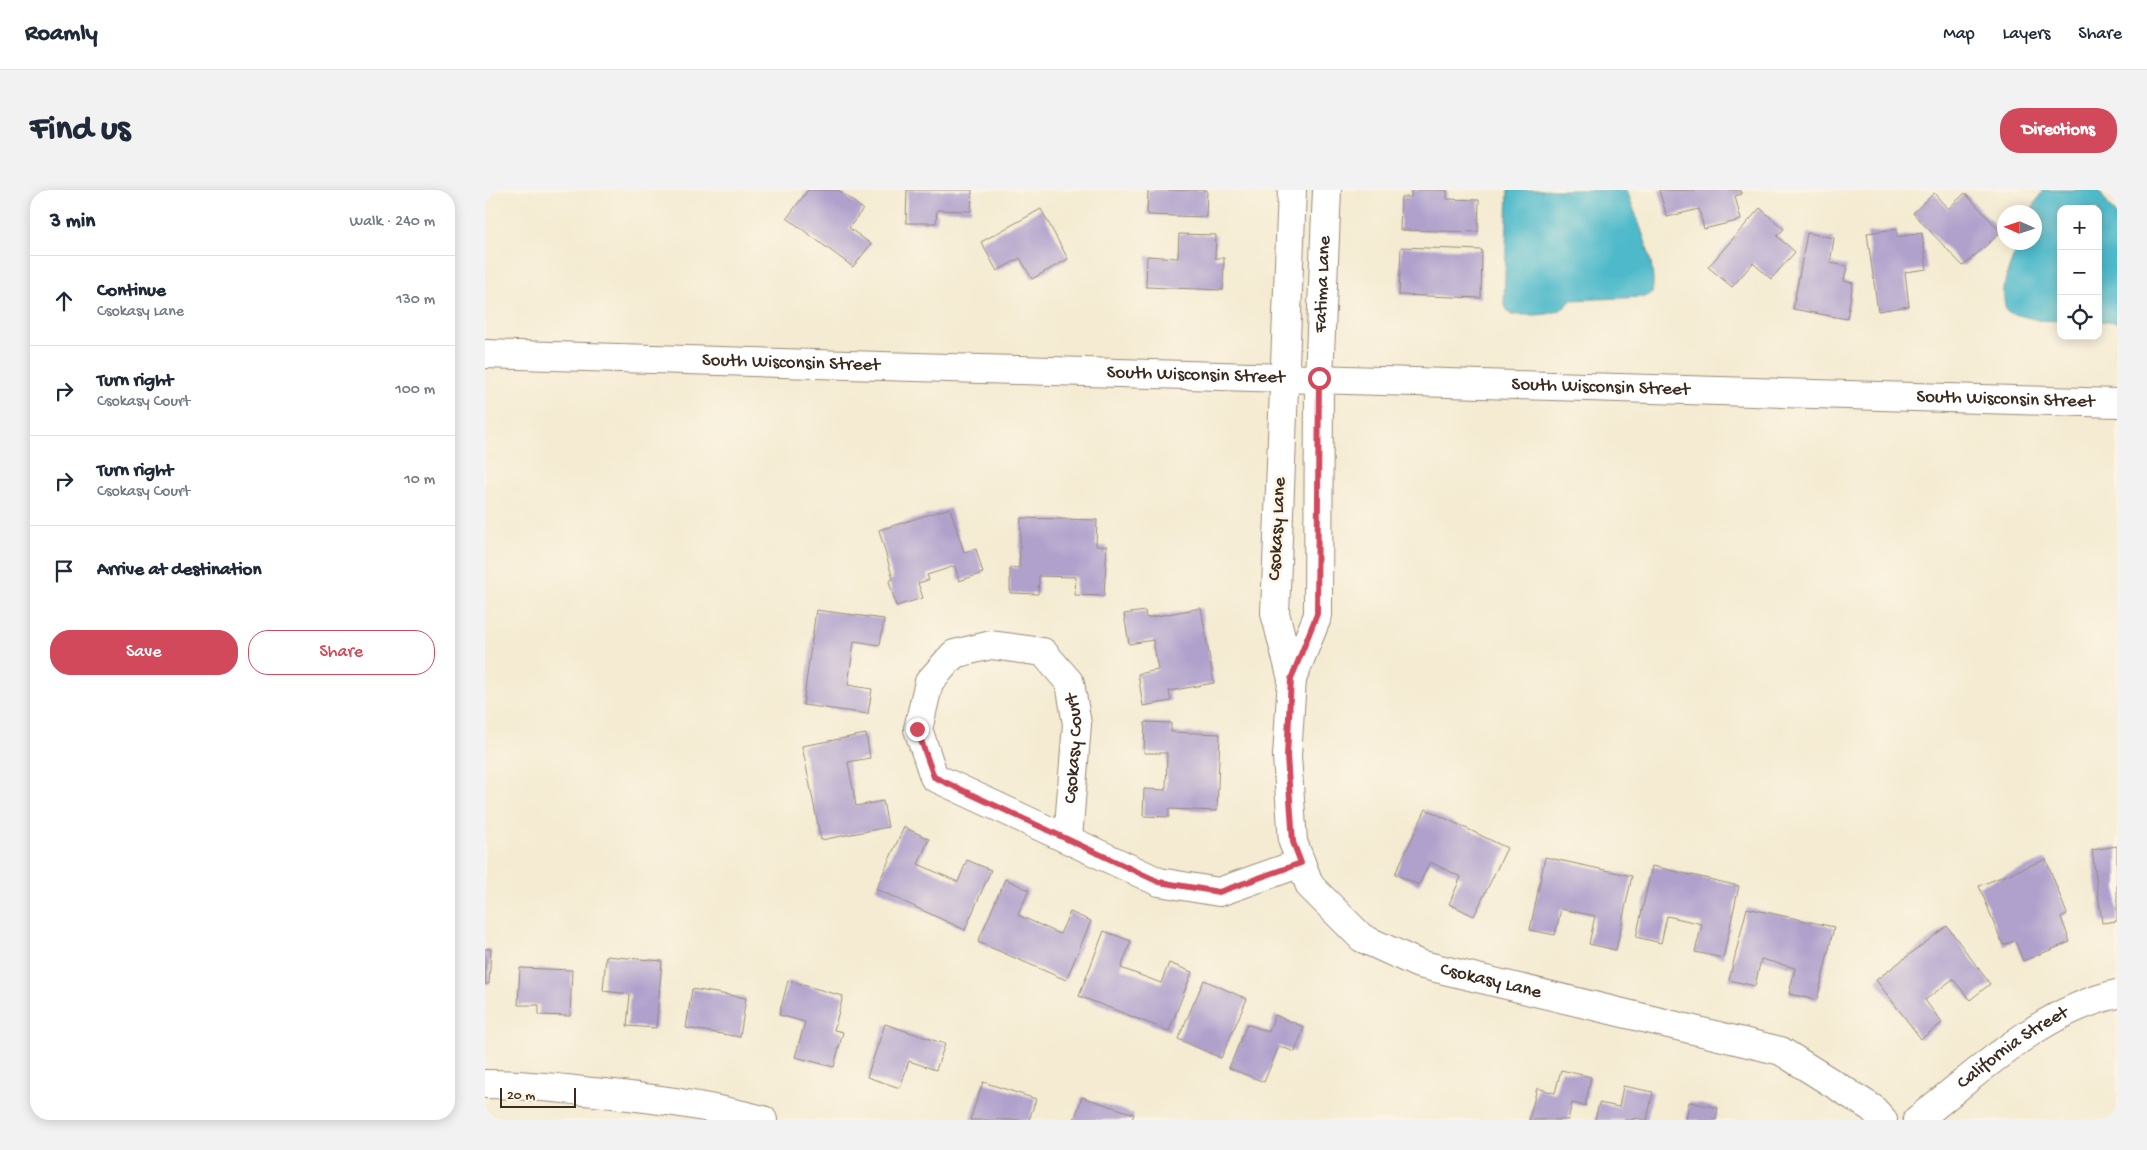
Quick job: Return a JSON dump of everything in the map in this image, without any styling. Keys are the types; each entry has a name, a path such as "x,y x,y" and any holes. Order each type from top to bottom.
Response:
{"street":[{"name":"Fatima Lane","path":"1286,377 1292,190"},
{"name":"Fatima Lane","path":"1319,378 1327,190"},
{"name":"South Wisconsin Street","path":"485,354 2117,402"},
{"name":"Csokasy Lane","path":"1286,377 1275,613 1291,679 1287,756 1293,842 1310,886 1362,938 1419,964 1781,1051 1872,1108 1883,1120"},
{"name":"Csokasy Lane","path":"1291,679 1317,614 1319,378"},
{"name":"Csokasy Court","path":"1068,839 1077,724 1071,683 1043,652 991,646 954,654 929,682 917,729 934,777 1159,882 1219,892 1301,863"},
{"name":"California Street","path":"1917,1120 2032,1030 2099,998 2117,994"},
{"path":"485,1084 523,1084 658,1099 727,1111 763,1120"}],"water":[{"path":"1508,190 1627,190 1649,255 1652,268 1652,293 1645,297 1571,300 1566,306 1552,313 1511,315 1504,305"},
{"path":"2043,190 2098,190 2117,217 2117,322 2102,321 2102,205 2057,205 2057,321 2038,320 2007,312 2004,286 2016,250 2042,250 2042,205 2034,205"}],"building":[{"path":"808,190 838,190 863,209 849,228 871,244 853,267 787,218"},
{"path":"907,190 972,190 971,211 937,210 936,223 906,223"},
{"path":"1148,190 1207,190 1206,217 1147,215"},
{"path":"1411,190 1447,190 1447,199 1479,200 1478,232 1400,230 1401,197 1411,197"},
{"path":"1659,190 1740,190 1742,194 1735,196 1741,220 1704,229 1699,209 1667,217"},
{"path":"1934,193 1948,209 1965,193 1997,228 1997,236 1963,266 1913,213"},
{"path":"1760,208 1784,229 1777,236 1795,252 1771,279 1753,263 1732,287 1708,267"},
{"path":"1041,209 1068,259 1032,279 1020,258 997,271 981,242"},
{"path":"1897,229 1897,237 1922,233 1927,269 1905,272 1909,306 1878,311 1867,233"},
{"path":"1807,233 1834,238 1830,263 1847,266 1844,281 1853,283 1847,319 1793,309"},
{"path":"1179,234 1216,235 1215,258 1224,258 1223,290 1146,287 1147,256 1178,258"},
{"path":"1401,247 1482,250 1481,298 1399,295"},
{"path":"950,508 964,552 976,549 983,573 959,581 955,566 927,575 929,580 918,583 923,598 896,606 889,581 893,579 879,530"},
{"path":"1021,518 1097,520 1096,546 1107,546 1104,596 1075,595 1076,577 1039,576 1038,594 1010,593 1010,567 1019,568"},
{"path":"1201,608 1214,683 1169,691 1171,701 1143,706 1138,674 1158,670 1153,640 1129,644 1124,614 1145,611 1146,618"},
{"path":"816,610 884,619 880,645 854,641 848,685 872,689 868,714 803,705"},
{"path":"1145,722 1171,723 1171,732 1220,734 1217,811 1169,809 1169,817 1143,816 1144,789 1166,790 1167,753 1144,753"},
{"path":"866,734 870,758 848,762 856,806 883,801 888,827 821,840 802,746"},
{"path":"1426,809 1507,848 1474,916 1449,904 1461,877 1430,862 1419,885 1395,874"},
{"path":"904,827 929,839 918,864 958,882 967,860 991,870 965,930 876,889"},
{"path":"2117,846 2117,921 2102,923 2092,850"},
{"path":"1545,857 1632,876 1616,950 1589,944 1595,916 1561,909 1555,935 1530,930"},
{"path":"2046,859 2067,914 2061,917 2070,942 2023,961 2015,941 2003,945 1979,886"},
{"path":"1652,866 1739,886 1723,958 1695,952 1702,924 1667,916 1661,943 1636,937"},
{"path":"1005,879 1029,890 1018,915 1060,934 1070,912 1091,921 1066,980 978,942"},
{"path":"1747,908 1834,927 1817,1000 1789,994 1795,968 1761,959 1755,986 1729,980"},
{"path":"1947,926 1990,984 1970,1000 1953,979 1925,1000 1942,1023 1921,1039 1876,980"},
{"path":"1104,931 1131,941 1121,968 1161,983 1169,963 1192,972 1169,1031 1079,996"},
{"path":"485,949 491,949 489,984 485,984"},
{"path":"606,956 662,961 656,1028 627,1026 630,994 603,991"},
{"path":"520,968 572,970 570,1016 539,1015 539,1005 518,1005"},
{"path":"1204,980 1247,999 1221,1058 1178,1039"},
{"path":"788,981 843,996 834,1030 843,1032 834,1067 795,1057 805,1022 779,1015"},
{"path":"692,989 746,998 740,1037 686,1028"},
{"path":"1275,1015 1304,1027 1295,1052 1279,1046 1264,1082 1229,1068 1247,1024 1269,1032"},
{"path":"885,1024 945,1044 936,1070 909,1061 900,1088 867,1077"},
{"path":"1561,1070 1591,1077 1585,1106 1572,1103 1568,1120 1529,1120 1537,1088 1555,1093"},
{"path":"983,1082 1036,1099 1029,1120 970,1120"},
{"path":"1623,1086 1653,1092 1647,1120 1634,1118 1633,1120 1595,1120 1599,1103 1619,1107"},
{"path":"1082,1097 1134,1114 1132,1120 1074,1120"},
{"path":"1689,1102 1718,1108 1716,1120 1686,1120"}],"route":[{"path":"917,729 934,777 1159,882 1219,892 1301,863 1293,842 1287,756 1291,679 1317,614 1319,378"}]}
